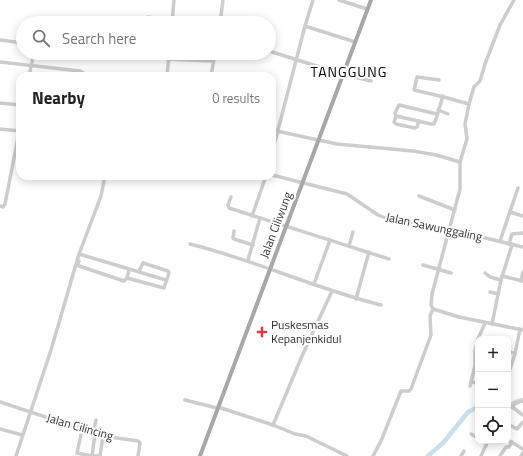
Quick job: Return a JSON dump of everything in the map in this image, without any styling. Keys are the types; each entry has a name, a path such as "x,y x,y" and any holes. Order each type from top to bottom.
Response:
{"main road":[{"name":"Jalan Ciliwung","path":"200,456 303,183 317,140 371,0"}],"street":[{"path":"173,16 174,0"},
{"path":"221,16 222,0"},
{"path":"276,139 313,0"},
{"path":"339,0 352,2 368,9"},
{"path":"373,456 381,441 401,391 409,391 411,389 431,335 430,316 433,309 431,305 432,294 460,184 460,162 467,139 465,124 469,104 474,87 480,81 500,25 514,0"},
{"path":"305,26 354,42"},
{"path":"0,40 16,42"},
{"path":"276,53 342,74 371,81"},
{"path":"30,72 32,60"},
{"path":"166,72 168,60"},
{"path":"190,60 213,61 212,72"},
{"path":"0,62 82,72"},
{"path":"439,80 417,77 414,90 443,96 469,104"},
{"path":"396,116 434,124 443,96"},
{"path":"0,103 16,105"},
{"path":"419,121 417,128 396,124 394,122 396,116 395,113 399,105 448,114"},
{"path":"0,129 16,129"},
{"path":"278,132 337,144 384,148 436,155 460,162"},
{"path":"0,206 3,207 5,204 16,149"},
{"name":"Jalan Sawunggaling","path":"276,176 347,194 378,215 400,221 448,229 523,247"},
{"path":"16,456 104,180"},
{"path":"252,216 265,180"},
{"path":"500,241 518,188"},
{"path":"419,196 454,210"},
{"path":"231,197 228,208 389,259"},
{"path":"510,212 523,216"},
{"path":"248,260 260,218"},
{"path":"234,231 234,239 253,245"},
{"path":"349,246 353,232"},
{"path":"492,324 512,234 523,233"},
{"path":"314,284 330,240"},
{"path":"190,244 248,260 332,291 381,305"},
{"path":"356,299 369,252"},
{"path":"80,254 166,280"},
{"path":"80,254 78,264 80,266 124,281 128,279 162,289 168,271 143,263 139,271"},
{"path":"423,265 452,273"},
{"path":"128,279 130,270"},
{"path":"486,273 490,277 522,281 523,272"},
{"path":"273,425 302,356 332,291"},
{"path":"490,292 498,294"},
{"path":"433,309 449,315 522,330 509,372"},
{"path":"479,336 485,323"},
{"path":"511,352 515,353"},
{"path":"470,386 475,366"},
{"path":"471,382 475,383"},
{"path":"185,400 218,407 293,433 306,436 346,455"},
{"path":"523,401 516,403 512,407 523,415"},
{"name":"Jalan Cilincing","path":"0,402 94,434 139,442 138,456"},
{"path":"92,456 96,420"},
{"path":"511,426 517,429 523,422"},
{"path":"0,429 22,435"},
{"path":"77,453 82,430"},
{"path":"471,434 475,436"},
{"path":"71,453 100,456 103,436"},
{"path":"511,442 523,449"},
{"path":"519,447 523,442"},
{"path":"481,456 486,444"},
{"path":"500,456 506,446 509,447 510,444"},
{"path":"461,456 464,451"}],"waterway":[{"path":"511,404 523,400"},
{"path":"428,456 443,443 468,412 476,408"}],"place":[{"name":"Puskesmas Kepanjenkidul","path":"262,332"}],"district":[{"name":"TANGGUNG","path":"349,72"}]}
